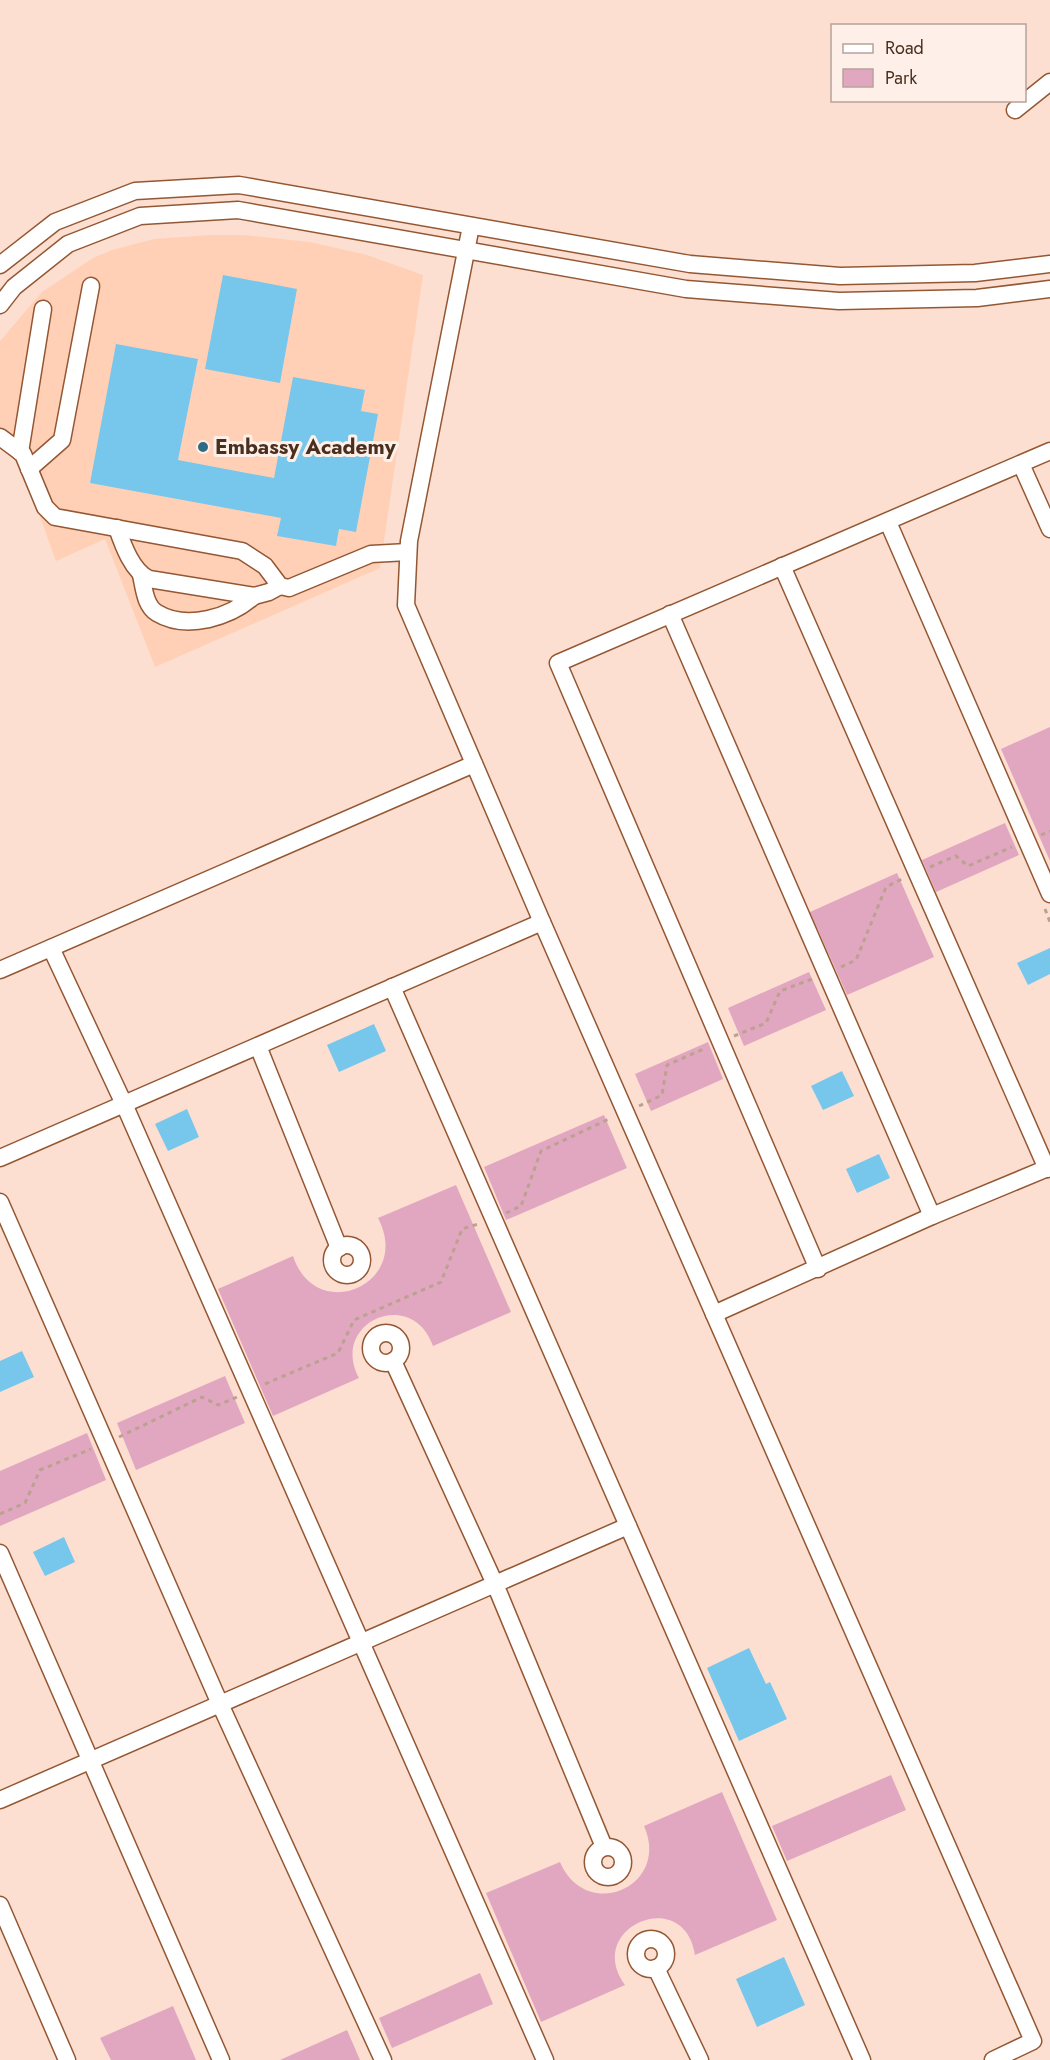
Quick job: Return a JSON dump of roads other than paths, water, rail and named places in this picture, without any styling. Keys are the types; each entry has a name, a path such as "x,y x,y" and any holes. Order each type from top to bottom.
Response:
{"street":[{"path":"1026,101 1050,82"},
{"path":"1015,110 1025,102"},
{"path":"0,265 56,222 135,191 239,185 690,264 840,276 975,273 1050,264"},
{"path":"0,305 14,287 68,244 140,216 238,210 686,289 839,302 977,298 1050,289"},
{"path":"471,226 408,552 406,605 542,922 1033,2041 993,2060"},
{"path":"29,469 62,440 91,286"},
{"path":"20,452 44,309"},
{"path":"0,437 20,452 45,507 55,517 242,551 265,566 280,586 289,588 371,554 408,552"},
{"path":"818,1269 558,663 1050,451"},
{"path":"1021,464 1050,530"},
{"path":"888,522 1027,841 1045,897"},
{"path":"117,528 123,544 141,575 146,599 156,613 176,619 200,621 225,615 241,608 254,596"},
{"path":"714,1314 932,1216 1048,1168 910,876 782,566"},
{"path":"141,575 149,579 254,596 280,586"},
{"path":"670,614 932,1216"},
{"path":"0,970 474,764"},
{"path":"0,1158 542,922"},
{"path":"51,948 124,1104 243,1394 360,1643 545,2060"},
{"path":"392,987 862,2060"},
{"path":"258,1046 339,1248"},
{"path":"0,1202 112,1439 220,1704 383,2060"},
{"path":"393,1361 495,1584 604,1847"},
{"path":"0,1800 628,1526"},
{"path":"0,1553 220,2060"},
{"path":"0,1905 67,2060"},
{"path":"656,1968 699,2060"}],"place":[{"name":"Embassy Academy","path":"203,447"}]}
